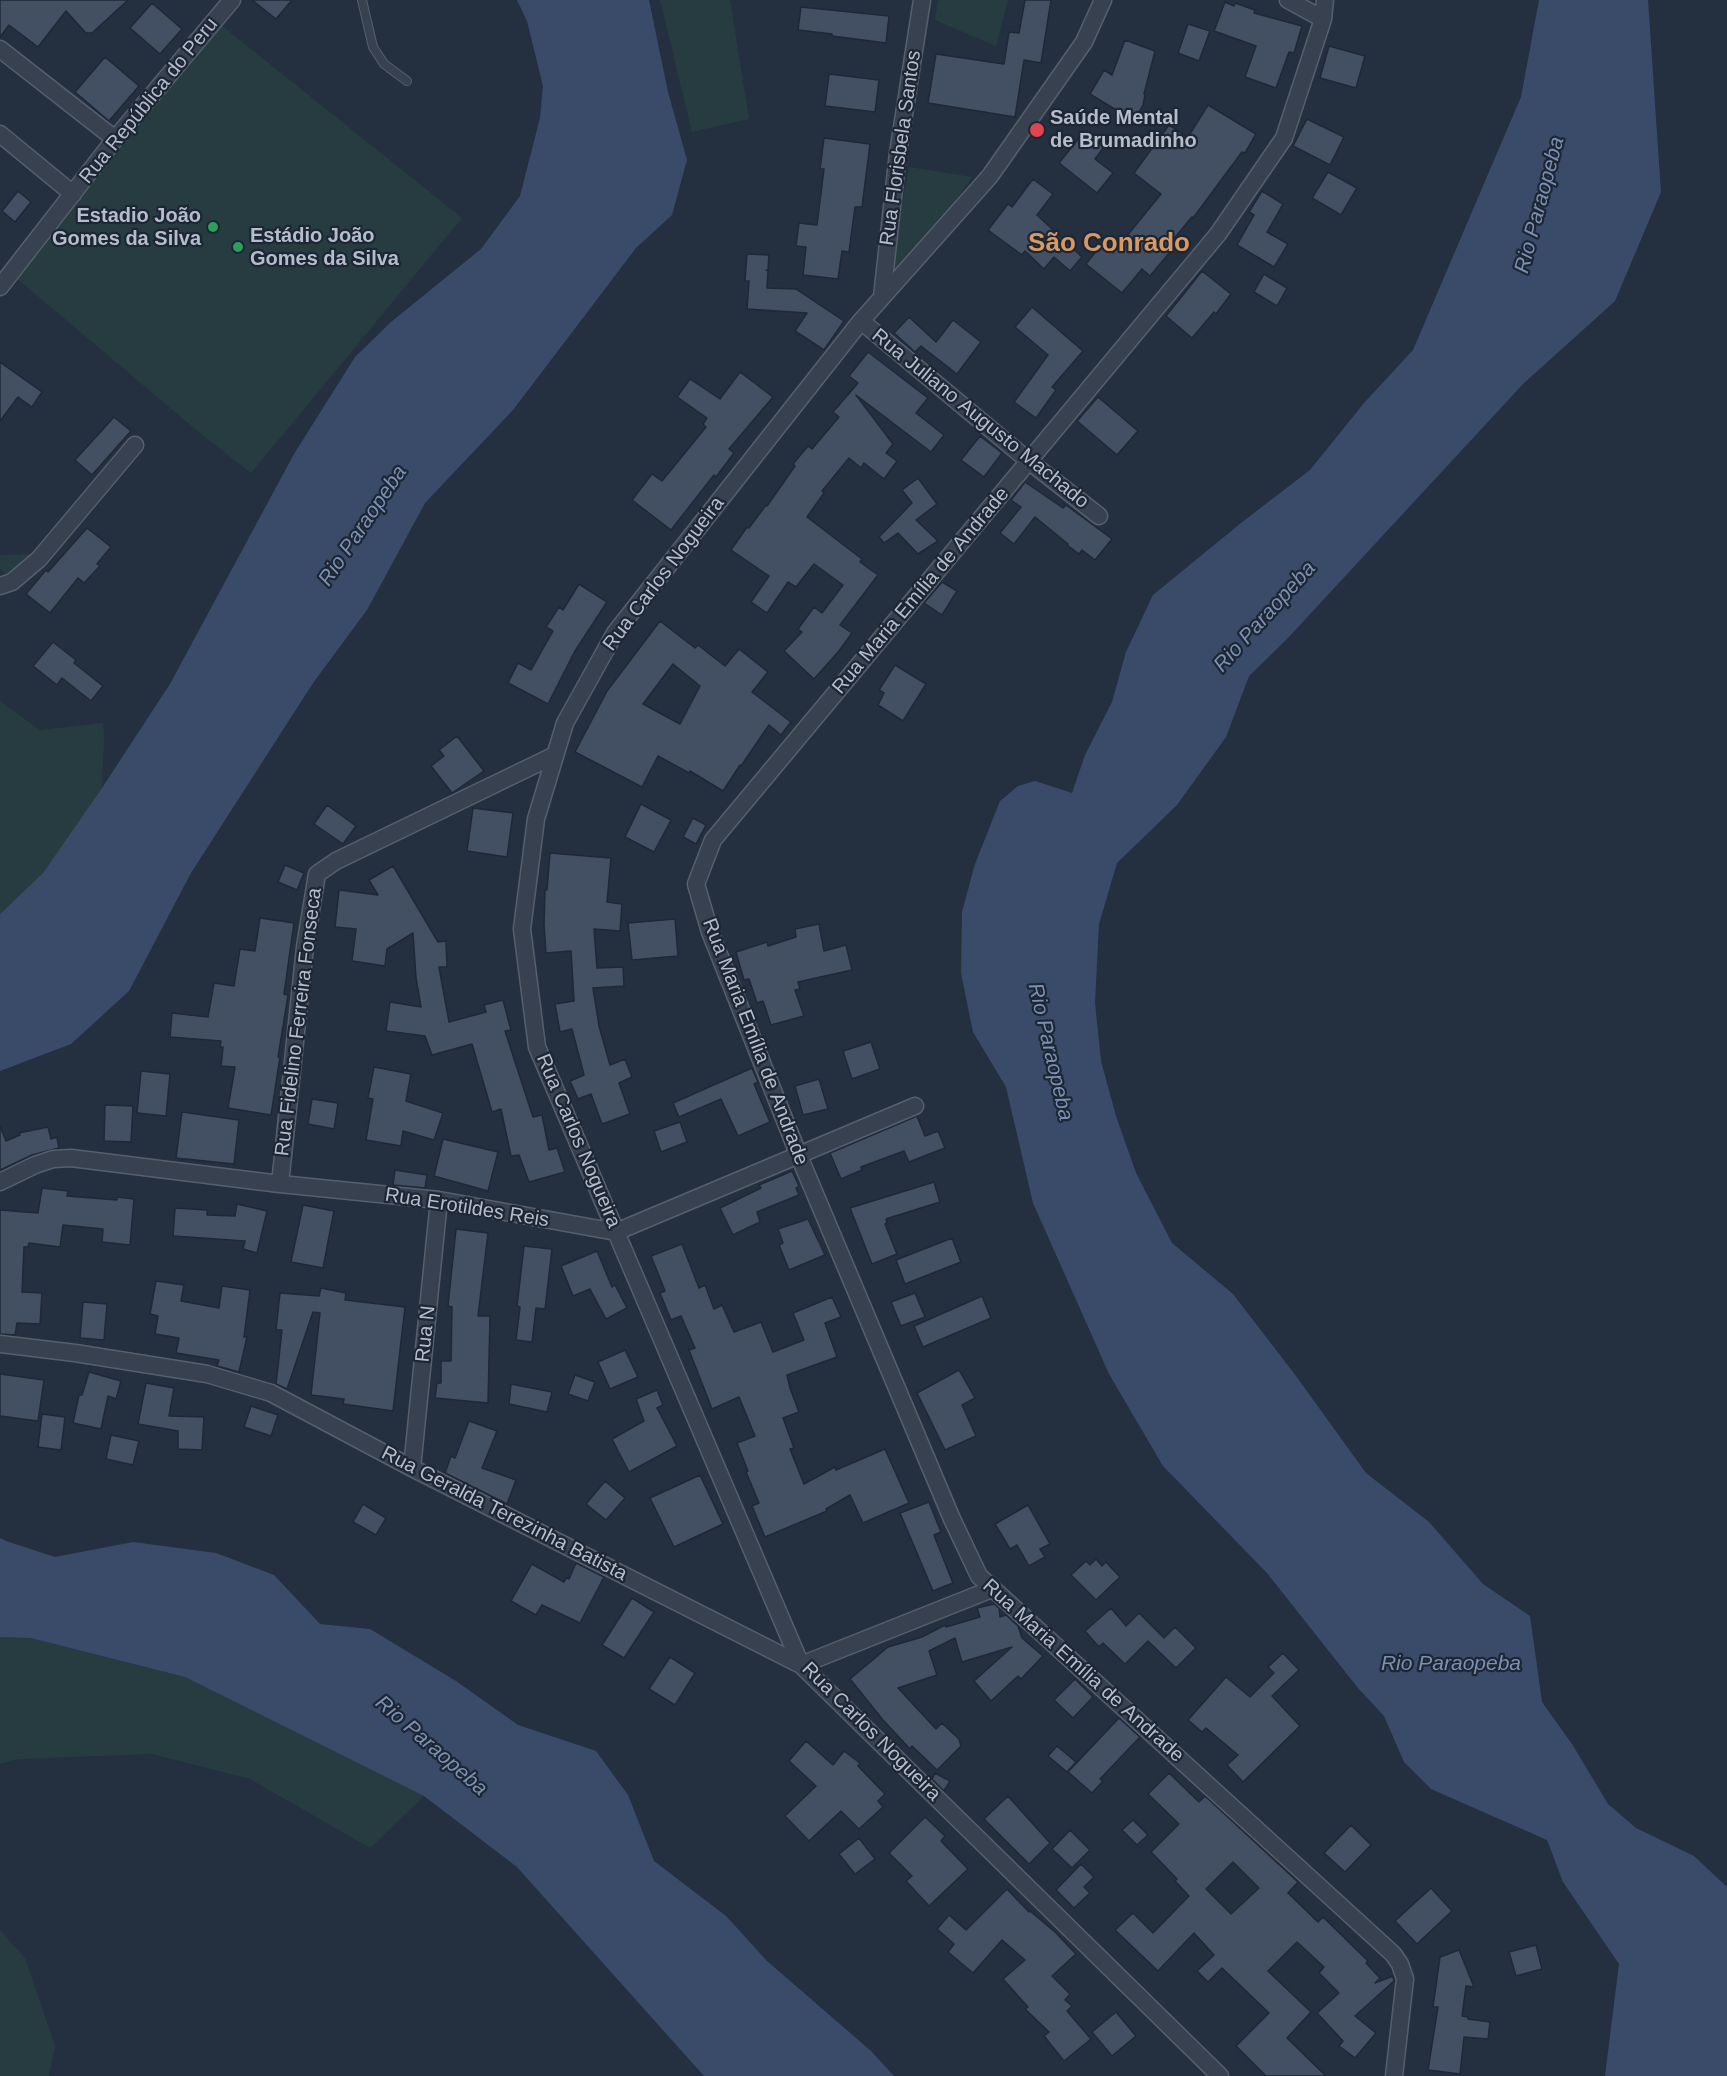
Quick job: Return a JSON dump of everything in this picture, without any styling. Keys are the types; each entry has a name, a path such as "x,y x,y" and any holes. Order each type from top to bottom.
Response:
{"street":[{"name":"Rua República do Peru","path":"0,287 115,140 232,0"},
{"name":"Rua Florisbela Santos","path":"882,297 898,153 922,0"},
{"name":"Rua Carlos Nogueira","path":"1103,0 1084,42 990,176 861,321 615,633 565,723 536,819 522,929 537,1047 801,1665 1220,2076"},
{"path":"1288,0 1323,19"},
{"name":"Rua Maria Emília de Andrade","path":"1325,0 1323,19 1284,138 1218,234 713,840 696,884 710,932 799,1156 952,1519 979,1576 1393,1954 1400,1964 1405,1979 1394,2076"},
{"path":"0,49 115,140"},
{"path":"0,134 73,194"},
{"name":"Rua Juliano Augusto Machado","path":"861,321 1030,462 1099,516"},
{"path":"4,580 39,559 135,445"},
{"name":"Rua Fidelino Ferreira Fonseca","path":"280,1184 305,946 317,874 336,861 555,755"},
{"path":"616,1232 915,1106"},
{"name":"Rua Erotildes Reis","path":"0,1182 35,1165 53,1159 71,1158 280,1184 439,1200 616,1232"},
{"name":"Rua N","path":"412,1468 439,1200"},
{"name":"Rua Geralda Terezinha Batista","path":"0,1344 75,1353 207,1374 271,1393 412,1468 801,1665"},
{"path":"801,1665 992,1589"}],"lane":[{"path":"362,0 373,47 384,64 407,81"}],"green space":[{"path":"660,0 730,0 749,119 692,132"},
{"path":"938,0 1008,0 996,46 935,20"},
{"name":"Estadio João Gomes da Silva","path":"221,25 462,218 251,473 201,434 14,276"},
{"path":"909,167 972,177 907,271 896,271 891,266"},
{"path":"39,554 11,578 0,569 0,555"},
{"path":"0,701 40,730 103,723 104,738 102,788 43,873 0,914"},
{"path":"0,1637 31,1638 185,1677 424,1796 370,1848 250,1779 152,1754 18,1759 0,1764"},
{"path":"0,1930 25,1958 55,2046 49,2076 0,2076"}],"water":[{"name":"Rio Paraopeba","path":"517,0 649,0 668,92 687,160 672,215 636,248 513,410 425,503 367,610 313,683 191,873 129,991 71,1044 0,1071 0,914 43,873 170,684 294,454 355,357 391,322 481,249 520,196 540,118 543,86 527,21"},
{"name":"Rio Paraopeba","path":"1539,0 1648,0 1661,192 1615,301 1523,384 1287,639 1249,676 1226,737 1177,805 1117,863 1099,924 1095,1003 1101,1061 1116,1116 1136,1173 1172,1243 1233,1294 1366,1473 1429,1522 1483,1584 1530,1616 1542,1702 1572,1744 1608,1804 1636,1828 1694,1856 1727,1887 1727,2076 1605,2076 1619,1964 1563,1882 1547,1840 1431,1789 1404,1762 1384,1716 1358,1688 1267,1573 1163,1466 1109,1374 1033,1203 1006,1087 973,1032 961,973 962,912 975,864 1000,801 1018,786 1035,781 1072,793 1085,755 1112,702 1126,652 1153,595 1310,470 1364,403 1413,350 1521,97"},
{"name":"Rio Paraopeba","path":"0,1538 55,1557 133,1542 216,1553 274,1575 320,1624 370,1629 456,1681 518,1725 596,1751 628,1795 654,1861 726,1916 767,1961 871,2051 894,2076 704,2076 517,1867 424,1796 185,1677 31,1638 0,1637"}],"building":[{"path":"0,0 128,0 92,33 86,33 66,11 38,47 9,25 0,37"},
{"path":"252,0 292,0 276,19"},
{"path":"1025,0 1051,0 1041,63 1024,60 1015,117 928,103 936,54 1004,64 1009,32 1019,33"},
{"path":"1225,2 1234,6 1235,3 1255,10 1254,13 1302,26 1294,53 1289,52 1276,88 1245,77 1256,46 1214,31"},
{"path":"152,3 182,29 160,54 130,28"},
{"path":"801,7 889,16 886,43 798,30"},
{"path":"1188,24 1210,31 1199,61 1178,53"},
{"path":"1125,40 1155,51 1143,105 1134,121 1090,94 1104,70 1112,75"},
{"path":"1329,46 1365,56 1356,88 1320,78"},
{"path":"105,57 139,86 109,121 75,92"},
{"path":"829,74 879,80 875,112 825,106"},
{"path":"1208,105 1256,134 1245,153 1242,152 1193,218 1166,248 1170,252 1150,276 1142,269 1122,293 1086,264 1102,244 1113,253 1161,194 1134,173 1169,125 1188,137"},
{"path":"1307,119 1344,137 1330,165 1293,146"},
{"path":"1084,132 1104,147 1095,159 1113,173 1097,193 1059,163"},
{"path":"824,138 870,144 862,207 855,207 849,252 842,251 838,279 803,275 806,247 796,246 799,223 817,225 824,169 820,169"},
{"path":"1328,172 1357,188 1341,215 1312,198"},
{"path":"1033,179 1053,194 1037,215 1082,257 1070,271 1054,257 1044,269 1025,251 1022,255 988,230 1008,204 1012,207"},
{"path":"18,191 31,202 15,222 2,211"},
{"path":"1262,191 1283,204 1267,232 1288,244 1274,267 1237,245 1254,215 1249,212"},
{"path":"747,254 769,255 768,270 766,270 768,271 767,288 796,289 844,321 824,350 795,331 807,313 747,309 749,281 745,281"},
{"path":"1202,271 1231,294 1216,314 1214,312 1192,338 1166,316"},
{"path":"1264,274 1287,288 1277,306 1254,292"},
{"path":"1032,307 1083,351 1052,387 1056,390 1036,418 1014,402 1048,355 1015,327"},
{"path":"909,317 936,342 953,320 981,342 957,374 921,346 915,352 894,333"},
{"path":"868,352 928,398 916,413 944,435 931,452 856,395 893,444 886,453 897,461 884,479 864,463 861,468 849,458 822,491 824,493 807,517 862,559 860,562 878,575 840,625 852,633 814,679 784,651 802,632 798,629 814,607 822,613 843,585 814,564 796,587 788,582 767,613 751,602 769,576 731,550 747,527 749,528 767,506 795,466 793,464 808,446 812,449 839,417 833,412 858,383 849,376"},
{"path":"0,362 42,392 32,407 18,397 0,421"},
{"path":"740,372 773,397 729,449 734,453 716,477 714,475 671,530 632,500 652,474 662,481 706,427 703,424 707,418 677,397 690,379 720,399"},
{"path":"1098,397 1138,431 1117,455 1077,421"},
{"path":"114,417 131,431 92,475 75,460"},
{"path":"980,436 1002,453 984,477 961,460"},
{"path":"918,478 937,504 916,520 938,541 918,554 898,533 884,543 879,537 912,503 902,490"},
{"path":"1025,482 1063,508 1066,505 1112,539 1095,560 1082,550 1079,554 1035,517 1014,544 1000,533 1021,507 1011,500"},
{"path":"87,528 111,547 97,564 100,566 84,583 78,578 50,613 26,594"},
{"path":"942,582 957,591 942,615 924,603"},
{"path":"579,584 607,602 575,651 548,704 508,683 518,663 531,670 553,631 546,627 559,607 563,610"},
{"path":"660,621 695,648 698,645 725,666 739,649 768,672 752,692 791,722 781,735 769,725 723,791 690,771 689,773 658,756 642,787 575,752 607,691","holes":["673,664 700,686 680,724 643,704"]},
{"path":"53,642 76,660 74,663 103,686 91,701 62,678 57,685 33,666"},
{"path":"895,665 926,684 903,721 878,705 884,693 879,690"},
{"path":"457,736 484,771 452,793 431,766 444,756 439,750"},
{"path":"641,804 671,820 654,852 625,837"},
{"path":"327,805 356,826 343,844 314,824"},
{"path":"473,808 513,813 507,857 467,851"},
{"path":"693,818 706,825 696,844 683,837"},
{"path":"550,853 611,858 607,902 622,904 620,931 594,929 597,968 623,967 624,986 593,988 599,1026 610,1065 625,1059 632,1077 619,1083 630,1114 602,1124 591,1094 578,1099 570,1081 584,1075 572,1029 560,1032 555,1004 574,1001 571,951 546,953 545,890 547,890"},
{"path":"285,865 304,873 297,890 278,882"},
{"path":"393,866 438,942 446,941 447,967 439,967 449,1022 486,1012 484,1005 503,1000 511,1030 505,1031 533,1117 542,1115 549,1150 557,1148 565,1172 529,1182 519,1155 511,1156 501,1109 492,1112 472,1044 432,1055 425,1036 386,1031 390,1002 421,1007 416,978 413,933 387,949 385,966 352,961 356,929 335,927 339,890 378,895 369,880"},
{"path":"260,918 294,923 284,994 288,995 271,1115 228,1108 235,1067 221,1066 223,1047 220,1047 221,1041 170,1037 172,1013 208,1017 214,983 234,986 240,949 255,951"},
{"path":"675,919 678,956 632,960 628,923"},
{"path":"819,924 824,951 846,945 852,970 798,982 800,989 795,990 804,1016 771,1025 763,1001 757,1003 749,979 744,980 736,952 767,942 768,946 796,937 795,929"},
{"path":"871,1042 880,1069 852,1079 843,1051"},
{"path":"374,1067 411,1074 406,1101 443,1113 434,1140 403,1131 401,1146 366,1140 373,1099 368,1098"},
{"path":"752,1068 758,1082 754,1084 770,1122 738,1136 721,1099 679,1117 673,1103"},
{"path":"141,1071 170,1074 166,1116 137,1113"},
{"path":"819,1079 828,1109 803,1115 795,1086"},
{"path":"312,1099 338,1103 334,1129 308,1124"},
{"path":"105,1105 133,1106 131,1142 104,1141"},
{"path":"182,1112 239,1120 234,1164 176,1158"},
{"path":"917,1116 925,1136 938,1131 945,1148 909,1162 904,1151 861,1167 862,1170 841,1179 830,1153"},
{"path":"680,1122 687,1142 661,1152 654,1131"},
{"path":"0,1126 6,1141 20,1135 19,1133 48,1127 51,1139 57,1137 59,1148 32,1155 0,1170"},
{"path":"443,1139 498,1152 488,1191 434,1176"},
{"path":"395,1170 427,1175 425,1188 393,1185"},
{"path":"792,1171 799,1186 796,1188 799,1195 757,1212 760,1222 733,1235 720,1208 761,1188 759,1185"},
{"path":"934,1182 940,1202 886,1219 885,1224 897,1254 872,1264 850,1208"},
{"path":"42,1188 68,1191 67,1196 134,1199 130,1245 102,1242 103,1229 63,1225 60,1247 29,1243 28,1247 24,1247 22,1292 42,1293 40,1324 17,1323 15,1335 0,1334 0,1210 38,1213"},
{"path":"237,1204 267,1211 257,1253 243,1249 245,1241 173,1236 175,1208 207,1210 207,1215 235,1216"},
{"path":"303,1205 334,1211 323,1268 291,1262"},
{"path":"808,1219 825,1255 789,1270 779,1245 783,1243 778,1229"},
{"path":"456,1229 488,1233 478,1316 490,1316 488,1403 435,1398 437,1383 441,1383 441,1361 451,1361 452,1307 448,1306"},
{"path":"952,1238 961,1262 905,1284 896,1260"},
{"path":"682,1244 699,1288 705,1285 714,1309 722,1305 734,1332 761,1322 773,1352 804,1340 793,1313 832,1297 841,1317 825,1323 837,1357 787,1375 799,1412 783,1418 794,1448 790,1449 804,1484 835,1467 836,1470 885,1449 909,1503 863,1523 850,1495 826,1509 827,1511 765,1537 752,1506 759,1503 737,1443 755,1436 739,1397 712,1409 689,1350 695,1348 681,1316 671,1320 660,1293 665,1291 651,1256"},
{"path":"524,1246 552,1249 545,1309 536,1308 532,1342 516,1340 520,1307 517,1306"},
{"path":"597,1251 612,1287 615,1285 627,1308 606,1319 590,1289 573,1296 561,1266"},
{"path":"156,1281 184,1285 181,1301 219,1308 222,1286 250,1290 244,1337 247,1337 239,1372 217,1366 219,1360 176,1353 179,1338 155,1334 158,1316 150,1314"},
{"path":"321,1288 346,1293 345,1300 405,1307 393,1411 343,1404 344,1399 311,1395 320,1313 313,1312 287,1389 276,1384 282,1330 276,1330 280,1293 319,1296"},
{"path":"915,1293 925,1317 901,1326 891,1302"},
{"path":"982,1296 991,1318 923,1347 914,1326"},
{"path":"83,1302 107,1304 104,1340 80,1338"},
{"path":"625,1350 638,1377 610,1389 598,1362"},
{"path":"959,1370 975,1398 962,1405 976,1436 945,1450 917,1393"},
{"path":"89,1372 121,1381 116,1399 108,1396 101,1429 73,1423 79,1395 82,1395"},
{"path":"0,1374 44,1380 38,1421 0,1416"},
{"path":"575,1375 595,1382 588,1401 568,1394"},
{"path":"146,1383 174,1388 169,1416 204,1417 202,1450 178,1449 178,1431 138,1424"},
{"path":"511,1384 552,1392 547,1412 509,1404"},
{"path":"657,1390 663,1405 657,1408 677,1446 629,1472 612,1439 644,1421 636,1399"},
{"path":"251,1406 278,1415 271,1436 244,1427"},
{"path":"42,1414 65,1417 61,1450 38,1447"},
{"path":"469,1421 497,1431 482,1468 516,1480 507,1504 445,1473 451,1456 455,1458"},
{"path":"111,1435 139,1441 133,1465 106,1459"},
{"path":"700,1475 723,1524 674,1547 650,1498"},
{"path":"605,1481 625,1498 606,1520 586,1504"},
{"path":"929,1502 941,1532 934,1535 953,1583 933,1591 900,1513"},
{"path":"363,1504 386,1518 376,1535 353,1522"},
{"path":"1028,1505 1050,1544 1040,1549 1045,1557 1029,1566 1017,1545 1010,1549 995,1524"},
{"path":"1096,1559 1102,1566 1106,1562 1120,1577 1096,1600 1071,1575 1086,1561 1090,1565"},
{"path":"576,1563 604,1577 580,1623 542,1605 536,1615 511,1601 532,1564 564,1582 566,1578 569,1579"},
{"path":"632,1598 654,1612 624,1658 602,1645"},
{"path":"994,1604 999,1608 1000,1617 1006,1615 1018,1626 1022,1638 1043,1656 1021,1679 1018,1676 991,1701 974,1681 1012,1647 962,1662 955,1638 929,1651 937,1675 898,1688 936,1729 942,1723 959,1739 961,1746 937,1770 912,1746 910,1749 850,1679 888,1647 922,1637 945,1625 946,1627 980,1617 977,1608"},
{"path":"1111,1608 1126,1626 1139,1613 1164,1638 1175,1627 1196,1648 1176,1668 1148,1641 1125,1664 1103,1643 1099,1647 1085,1631"},
{"path":"1283,1653 1299,1670 1272,1696 1300,1726 1243,1782 1227,1765 1238,1755 1206,1728 1202,1732 1188,1720 1226,1677 1250,1697 1274,1673 1268,1667"},
{"path":"670,1657 695,1673 675,1705 649,1689"},
{"path":"1075,1679 1093,1697 1073,1718 1054,1700"},
{"path":"1119,1718 1140,1737 1100,1779 1103,1781 1092,1793 1068,1772"},
{"path":"806,1741 833,1765 844,1751 860,1763 858,1766 885,1794 878,1801 883,1807 859,1829 841,1811 809,1841 785,1816 816,1786 789,1761"},
{"path":"1057,1746 1076,1762 1067,1772 1048,1756"},
{"path":"935,1773 950,1781 944,1791 932,1779"},
{"path":"1169,1773 1199,1802 1205,1796 1298,1882 1288,1893 1318,1922 1323,1917 1368,1961 1366,1963 1380,1978 1375,1983 1393,1976 1394,1981 1355,2016 1376,2033 1355,2058 1339,2046 1343,2041 1317,2013 1339,1993 1319,1973 1324,1967 1297,1942 1268,1971 1311,2012 1287,2038 1326,2076 1266,2076 1236,2046 1269,2013 1222,1968 1208,1982 1197,1971 1214,1955 1194,1933 1158,1971 1115,1930 1133,1913 1153,1933 1189,1896 1175,1881 1177,1879 1151,1852 1179,1824 1148,1794","holes":["1233,1862 1259,1888 1231,1914 1206,1889"]},
{"path":"1008,1796 1050,1843 1029,1864 984,1819"},
{"path":"925,1817 945,1836 941,1841 968,1869 929,1906 906,1881 912,1876 889,1853"},
{"path":"1133,1820 1148,1835 1137,1845 1122,1830"},
{"path":"1351,1825 1371,1845 1345,1872 1324,1853"},
{"path":"1070,1830 1090,1850 1072,1868 1052,1849"},
{"path":"859,1838 875,1859 855,1874 839,1854"},
{"path":"1081,1864 1094,1877 1084,1887 1090,1893 1074,1908 1056,1890"},
{"path":"1431,1888 1452,1911 1417,1944 1395,1921"},
{"path":"1007,1889 1076,1954 1052,1976 1070,1994 1065,2000 1072,2006 1067,2011 1091,2039 1064,2061 1044,2036 1049,2032 1025,2009 1028,2007 1003,1979 1025,1960 1002,1940 973,1973 948,1952 954,1944 937,1929 949,1915 966,1930"},
{"path":"1536,1945 1542,1969 1516,1976 1509,1952"},
{"path":"1459,1950 1474,1987 1466,1986 1462,2016 1490,2022 1488,2039 1464,2037 1460,2074 1428,2070 1438,2007 1433,2007 1440,1957"},
{"path":"1116,2012 1136,2036 1112,2056 1092,2032"}],"place":[{"name":"Saúde Mental de Brumadinho","path":"1037,130"},
{"name":"Estadio João Gomes da Silva","path":"213,227"},
{"name":"Estádio João Gomes da Silva","path":"238,247"}],"district":[{"name":"São Conrado","path":"1109,244"}]}
